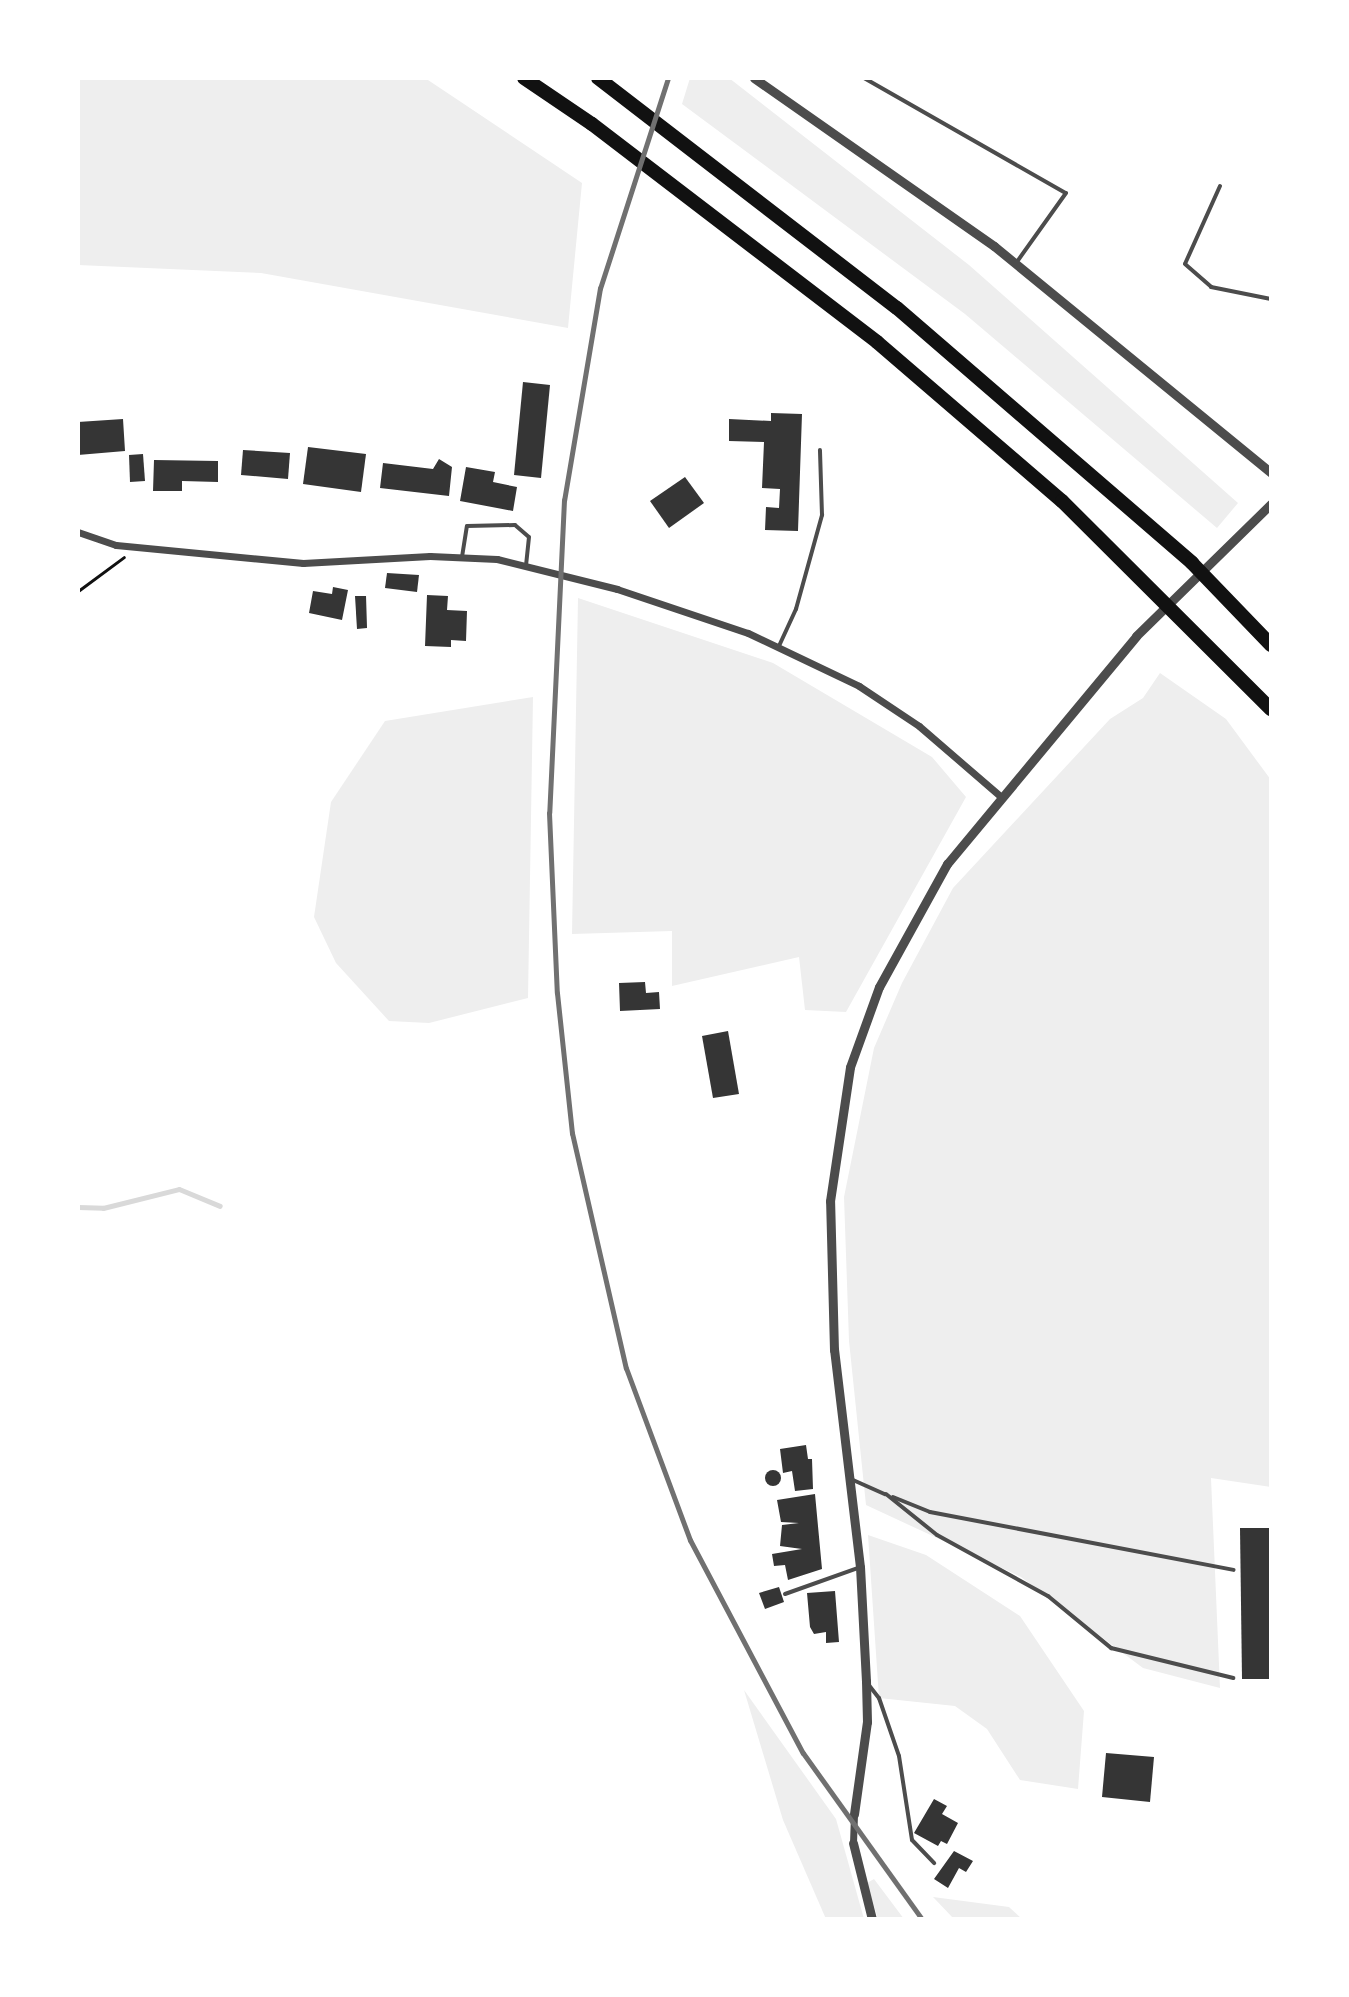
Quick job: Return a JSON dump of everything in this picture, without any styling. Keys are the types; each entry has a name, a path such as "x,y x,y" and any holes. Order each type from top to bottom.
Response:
{"highway":[{"path":"524,78 592,124 877,342 1062,501 1271,709"},
{"path":"598,78 677,135 897,308 1192,563 1271,645"}],"street":[{"path":"754,78 1015,264 1271,473"},
{"path":"872,1919 853,1843 867,1722 866,1681 860,1567 834,1350 830,1201 850,1067 879,987 947,864 999,795 1136,636 1271,504"},
{"path":"78,532 136,547 303,563 462,557 577,578 681,608 779,646 889,704 999,795"}],"lane":[{"path":"864,78 1066,193 1015,264"},
{"path":"1220,186 1185,264 1211,287 1271,299"},
{"path":"779,646 796,609 822,515 820,450"},
{"path":"462,557 467,526 515,525 529,537 530,568"},
{"path":"850,1479 930,1512 1233,1570"},
{"path":"886,1494 937,1535 1048,1596 1111,1648 1233,1678"},
{"path":"785,1594 860,1567"},
{"path":"866,1681 879,1698 899,1756 912,1840 934,1863"}],"path":[{"path":"78,591 136,547"}],"shaded area":[{"path":"78,78 425,78 582,183 568,328 261,273 78,265"},
{"path":"690,78 729,78 969,265 1238,503 1217,528 965,314 682,104"},
{"path":"578,598 773,663 932,757 966,797 846,1012 805,1010 799,957 672,986 672,931 572,934"},
{"path":"1160,673 1226,719 1271,780 1271,1487 1211,1478 1220,1688 1143,1668 1021,1577 866,1505 849,1341 844,1197 874,1048 902,983 953,888 1110,719 1143,698"},
{"path":"533,697 528,998 429,1023 389,1021 336,963 314,917 331,802 385,721"},
{"path":"868,1535 926,1555 1020,1616 1084,1711 1078,1789 1020,1780 987,1729 955,1706 879,1698"},
{"path":"744,1690 836,1819 864,1919 826,1919 783,1820"},
{"path":"874,1879 904,1919 878,1919 867,1883"},
{"path":"933,1897 1009,1907 1022,1919 954,1919"}],"building":[{"path":"523,382 550,385 541,478 514,475"},
{"path":"771,413 802,414 798,531 765,530 766,507 779,508 780,489 762,488 764,442 729,441 729,419 771,421"},
{"path":"123,419 125,451 78,455 78,422"},
{"path":"308,447 366,454 361,492 303,484"},
{"path":"243,450 290,453 288,479 241,475"},
{"path":"143,454 145,481 130,482 129,455"},
{"path":"439,459 452,467 449,496 380,488 383,463 433,469"},
{"path":"154,460 218,461 218,482 182,481 182,491 153,491"},
{"path":"466,467 495,472 493,482 517,487 513,511 460,501"},
{"path":"685,477 704,503 669,528 650,501"},
{"path":"387,573 419,575 417,592 385,588"},
{"path":"333,587 348,590 342,620 309,613 313,591 332,594"},
{"path":"427,595 448,596 447,610 467,611 466,641 451,640 451,647 425,646"},
{"path":"355,596 366,596 367,628 357,629"},
{"path":"645,982 646,993 659,992 660,1009 620,1011 619,983"},
{"path":"728,1031 739,1094 713,1098 702,1036"},
{"path":"806,1445 808,1459 812,1459 813,1489 795,1491 792,1471 783,1473 780,1449"},
{"path":"773,1470 779,1472 779,1484 773,1486 767,1484 765,1478 767,1472"},
{"path":"815,1494 822,1569 788,1580 785,1565 774,1566 772,1554 802,1549 780,1546 782,1525 799,1523 781,1522 777,1500"},
{"path":"1240,1528 1271,1528 1271,1679 1242,1679"},
{"path":"779,1587 784,1602 765,1609 759,1593"},
{"path":"835,1591 839,1642 826,1643 826,1632 814,1634 810,1627 807,1593"},
{"path":"1106,1753 1154,1757 1150,1802 1102,1797"},
{"path":"934,1799 947,1806 942,1814 958,1823 947,1844 941,1841 938,1846 914,1833"},
{"path":"954,1851 973,1861 966,1872 959,1868 948,1888 934,1879"}],"waterway":[{"path":"78,1207 103,1208 179,1189 220,1206"}],"railway":[{"path":"668,78 600,288 564,500 549,813 557,993 572,1133 626,1368 690,1540 803,1753 922,1919"}]}
